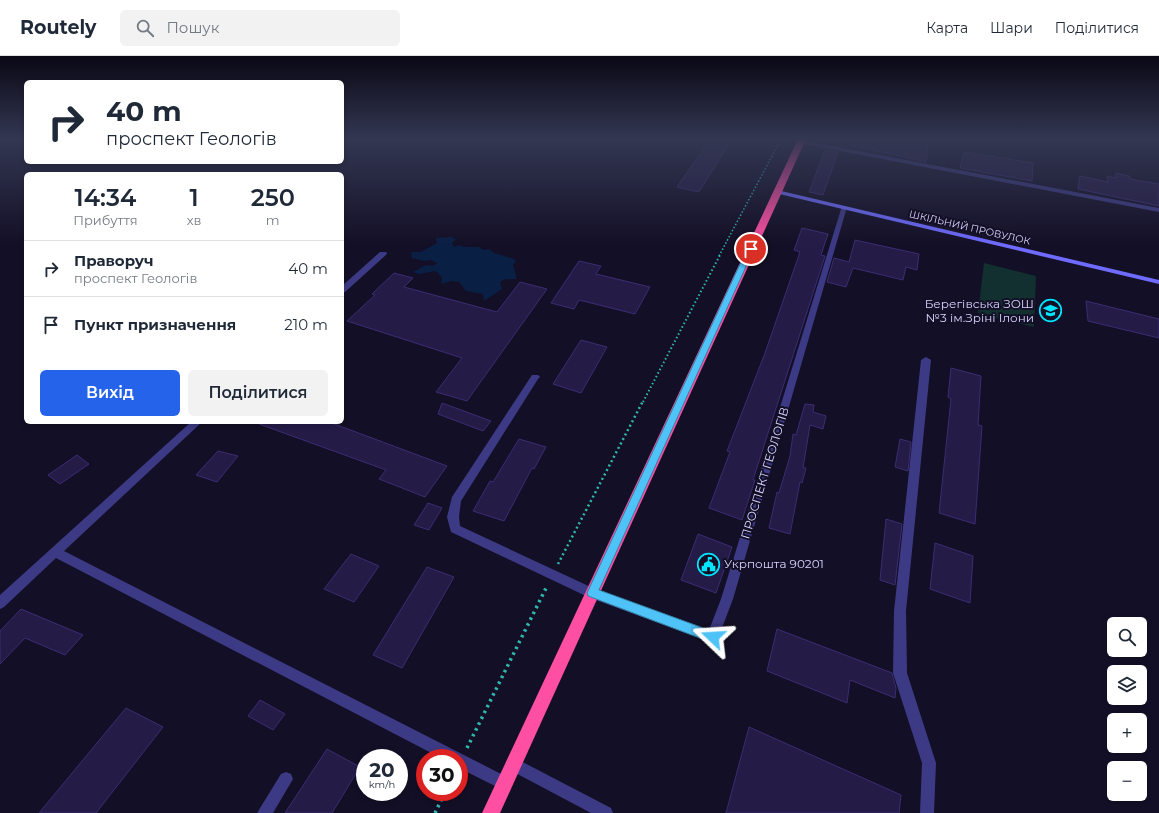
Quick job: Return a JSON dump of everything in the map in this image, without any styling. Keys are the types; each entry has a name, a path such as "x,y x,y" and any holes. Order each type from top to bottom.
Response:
{"highway":[{"path":"491,813 785,174"}],"main road":[{"name":"ШКІЛЬНИЙ ПРОВУЛОК","path":"777,192 1159,282"}],"street":[{"path":"974,174 1159,210"},
{"name":"ПРОСПЕКТ ГЕОЛОГІВ","path":"535,377 456,500 453,517 455,529 592,593 713,637 727,599 844,207"},
{"path":"344,288 383,254"},
{"path":"926,360 900,611 900,673 929,763 927,813"},
{"path":"0,603 195,424"},
{"path":"55,552 439,749"},
{"path":"468,764 504,783"},
{"path":"513,764 606,813"},
{"path":"264,813 286,779"}],"path":[{"path":"463,749 762,174"},
{"path":"435,813 441,801"}],"green space":[{"path":"984,263 1036,276 1034,327 978,313"}],"water":[{"path":"451,237 456,239 452,243 454,247 459,245 463,247 479,247 483,250 489,249 494,253 514,259 516,261 513,265 517,279 506,279 500,282 502,289 484,301 483,294 466,291 459,282 452,281 441,284 442,278 436,271 419,274 413,272 426,265 433,266 437,263 431,260 425,261 412,258 411,252 421,252 437,243 436,238"}],"building":[{"path":"686,174 710,174 699,192 677,187"},
{"path":"816,174 830,174 823,195 809,192"},
{"path":"995,174 1032,174 1032,181"},
{"path":"1116,174 1122,174 1129,176 1130,179 1159,184 1159,206 1078,189 1080,176 1108,182 1107,176 1116,178"},
{"path":"802,228 828,234 821,255 825,256 753,480 755,480 742,520 709,508 730,452 727,451 765,353 800,252 794,250"},
{"path":"855,240 919,254 917,270 906,267 903,280 853,268 846,287 827,282 834,258 849,262"},
{"path":"579,261 601,266 596,274 650,287 635,314 579,300 574,309 551,303"},
{"path":"394,273 413,278 404,287 497,312 520,282 547,289 467,401 436,392 462,358 347,321 375,295 372,294"},
{"path":"1086,301 1159,319 1159,338 1088,321"},
{"path":"581,340 607,347 581,393 553,384"},
{"path":"951,368 981,376 978,425 982,426 975,524 939,513 951,399 948,397"},
{"path":"442,403 491,421 483,431 438,414"},
{"path":"805,404 814,405 813,412 826,416 823,429 810,425 803,468 806,468 802,483 800,482 790,534 769,528 777,492 779,493 790,456 793,434 796,435"},
{"path":"259,424 334,424 447,466 425,497 379,479 386,470"},
{"path":"519,439 546,447 534,469 532,468 504,521 473,511 490,481 493,482"},
{"path":"900,439 911,442 908,471 895,467"},
{"path":"218,451 238,456 217,482 196,475"},
{"path":"77,455 89,464 60,484 48,475"},
{"path":"428,503 442,508 429,530 414,525"},
{"path":"886,519 902,524 895,585 880,580"},
{"path":"698,534 732,547 716,593 681,580"},
{"path":"935,543 973,556 970,603 930,589"},
{"path":"351,554 379,566 354,602 324,589"},
{"path":"427,567 454,577 402,668 373,655"},
{"path":"21,609 83,635 65,655 25,638 0,664 0,631"},
{"path":"777,629 892,673 896,688 895,698 850,680 847,703 767,671"},
{"path":"260,700 285,714 273,730 248,716"},
{"path":"126,708 163,727 96,813 39,813"},
{"path":"749,727 901,795 899,813 726,813"},
{"path":"327,749 356,765 356,774 332,813 285,813"}],"place":[{"name":"Берегівська ЗОШ №3 ім.Зріні Ілони","path":"1050,311"},
{"name":"Укрпошта 90201","path":"708,564"}],"route":[{"path":"713,637 592,593 751,249"}]}
